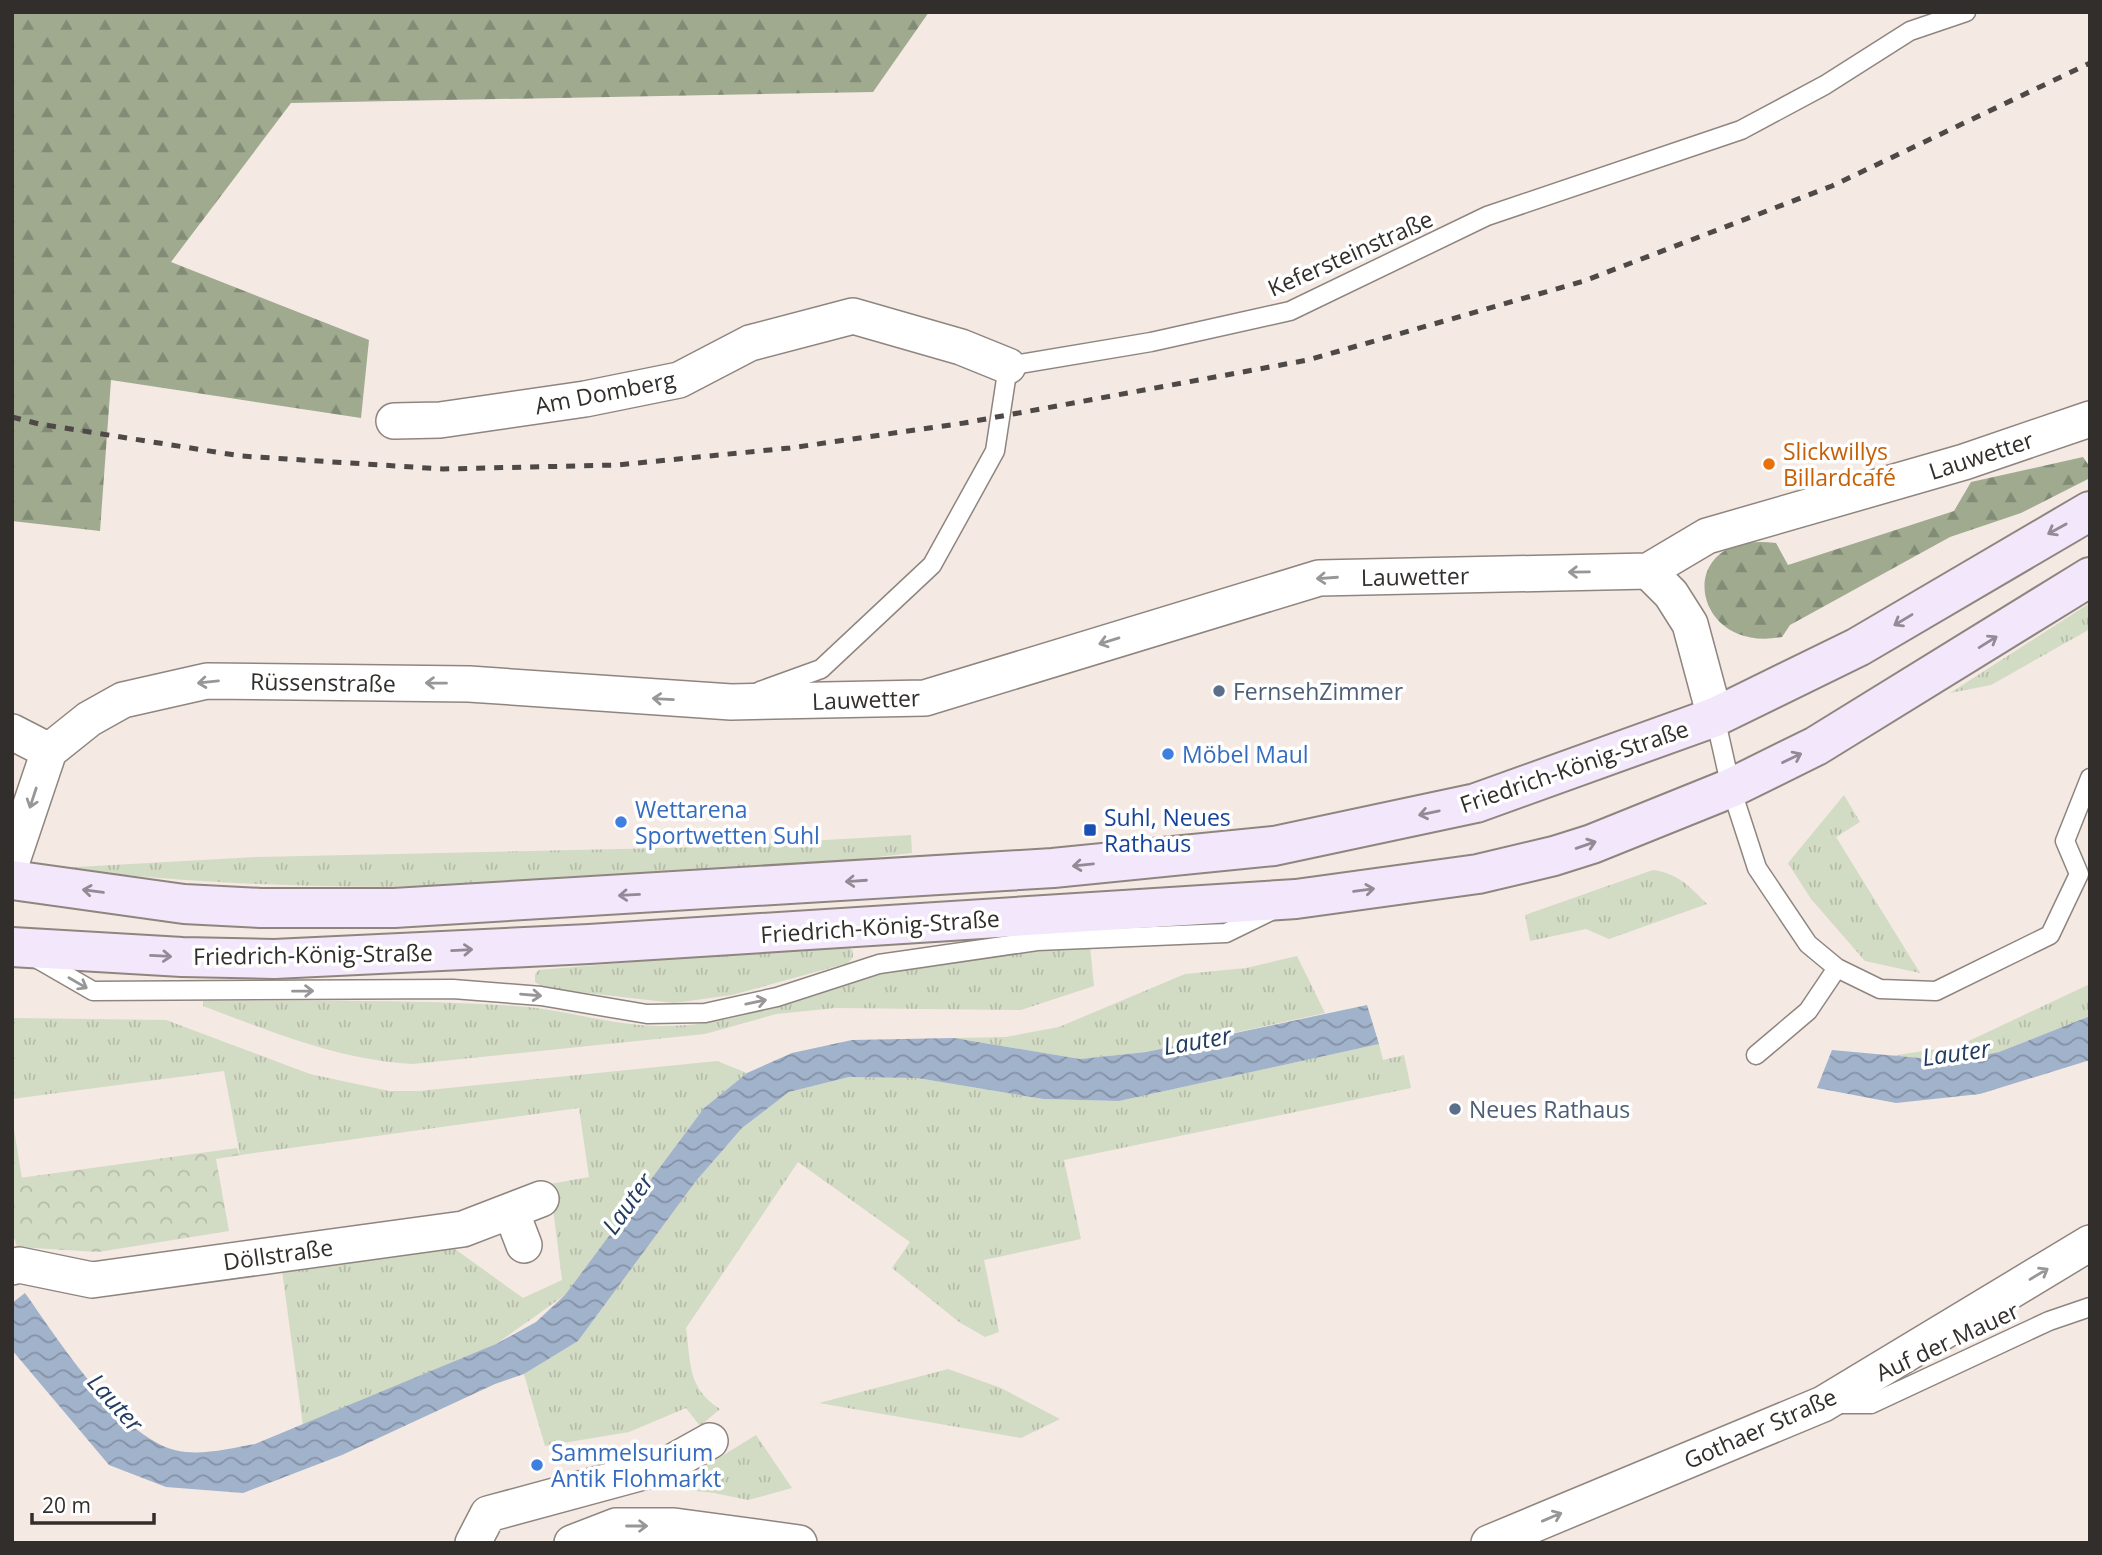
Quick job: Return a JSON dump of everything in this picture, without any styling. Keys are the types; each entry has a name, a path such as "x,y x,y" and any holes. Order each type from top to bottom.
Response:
{"main road":[{"name":"Friedrich-König-Straße","path":"12,880 184,904 261,908 394,908 764,888 1064,867 1274,846 1476,803 1715,717 1858,646 2090,511"},
{"name":"Friedrich-König-Straße","path":"16,948 182,957 288,958 589,944 1296,899 1478,874 1554,856 1731,788 1839,733 2090,577"}],"street":[{"name":"Am Domberg","path":"394,421 440,420 585,399 679,380 750,343 853,316 961,346 1008,366"},
{"name":"Lauwetter","path":"731,702 925,698 1319,578 1648,571 1707,536 1964,462 2090,419"},
{"path":"1648,571 1671,594 1690,624 1715,717"},
{"name":"Rüssenstraße","path":"49,751 89,719 123,700 207,681 469,684 731,702"},
{"path":"12,732 49,751 12,861"},
{"name":"Döllstraße","path":"12,1267 19,1265 92,1280 463,1229 526,1205 524,1245"},
{"name":"Gothaer Straße","path":"1489,1543 1823,1404 2090,1243"},
{"path":"472,1543 488,1514 665,1466 710,1441"},
{"path":"572,1543 616,1526 674,1526 799,1543"}],"lane":[{"name":"Kefersteinstraße","path":"1008,366 1151,342 1290,311 1487,216 1741,130 1825,85 1910,31 1966,12"},
{"path":"731,702 821,668 932,565 995,451 1008,366"},
{"name":"Friedrich-König-Straße","path":"1715,717 1731,788 1757,868 1808,944 1837,968 1880,989 1936,991 2050,935 2079,874 2065,841 2090,778"},
{"path":"16,948 93,991 453,989 541,996 647,1014 705,1013 777,997 879,964 1037,941 1226,933 1296,899"},
{"path":"1756,1055 1808,1011 1837,968"},
{"name":"Auf der Mauer","path":"1823,1404 1871,1404 2049,1321 2090,1307"}],"green space":[{"path":"12,12 929,12 873,92 291,103 171,262 369,340 361,418 111,380 100,531 12,521"},
{"path":"2083,457 2090,467 2090,478 2021,513 1950,537 1790,625 1782,637 1751,638 1727,628 1712,611 1705,592 1707,571 1720,554 1742,544 1776,543 1788,565 1954,511 1971,482"},
{"path":"2090,603 2090,629 1991,685 1950,693"},
{"path":"1844,795 1860,822 1836,837 1920,973 1865,961 1811,899 1788,863"},
{"path":"911,835 912,853 700,874 593,881 379,887 165,878 59,868 258,857 708,847"},
{"path":"1653,870 1677,878 1707,904 1609,939 1586,929 1530,941 1525,915"},
{"path":"845,944 853,951 853,957 848,963 732,995 674,1003 544,988 535,982 535,974 539,970"},
{"path":"1065,945 1090,946 1094,986 1021,1010 835,1008 776,1014 705,1034 413,1064 332,1051 203,1006 203,1001 437,1002 533,1008 644,1025 691,1025 746,1015 855,981 905,969"},
{"path":"1297,956 1325,1013 1146,1052 1080,1059 954,1038 1006,1037 1059,1027 1185,974 1246,968"},
{"path":"2090,984 2090,1016 1999,1052 1952,1061 1890,1056 1958,1046"},
{"path":"12,1018 166,1020 310,1074 389,1091 419,1091 717,1061 747,1073 704,1108 565,1295 496,1344 303,1426 281,1263 448,1244 523,1298 562,1280 550,1184 589,1177 579,1108 240,1155 224,1071 12,1099"},
{"path":"1379,1044 1383,1060 1404,1055 1411,1088 1064,1160 1081,1239 984,1260 999,1332 985,1337 959,1322 892,1268 910,1242 798,1162 686,1328 692,1374 701,1392 720,1409 700,1426 686,1408 629,1432 545,1446 524,1374 578,1341 696,1181 742,1128 789,1092 849,1077 917,1078 1043,1099 1119,1101"},
{"path":"12,1117 22,1179 12,1179"},
{"path":"237,1148 240,1155 216,1159 229,1231 98,1252 17,1247 12,1229 12,1179"},
{"path":"948,1369 1001,1388 1060,1419 1021,1438 819,1403"},
{"path":"756,1435 792,1488 748,1500 670,1488"}],"water":[{"path":"1367,1005 1379,1044 1119,1101 1043,1099 917,1078 849,1077 789,1092 742,1128 696,1181 578,1341 524,1374 495,1384 342,1455 243,1493 166,1487 109,1465 12,1350 12,1303 25,1293 95,1388 140,1432 163,1446 186,1452 255,1444 496,1344 536,1322 565,1295 704,1108 747,1073 792,1053 852,1040 954,1038 1080,1059 1146,1052"},
{"path":"2090,1016 2090,1060 1980,1094 1896,1103 1817,1088 1832,1050 1952,1061 1999,1052"}],"railway":[{"path":"12,417 39,424 241,456 443,469 617,465 790,448 964,423 1308,360 1584,281 1832,186 2090,63"}],"place":[{"name":"Slickwillys Billardcafé","path":"1769,464"},
{"name":"FernsehZimmer","path":"1219,691"},
{"name":"Möbel Maul","path":"1168,754"},
{"name":"Wettarena Sportwetten Suhl","path":"621,822"},
{"name":"Suhl, Neues Rathaus","path":"1090,830"},
{"name":"Neues Rathaus","path":"1455,1109"},
{"name":"Sammelsurium Antik Flohmarkt","path":"537,1465"}],"water label":[{"name":"Lauter","path":"1197,1040"},
{"name":"Lauter","path":"1956,1052"},
{"name":"Lauter","path":"627,1203"},
{"name":"Lauter","path":"116,1402"}]}
